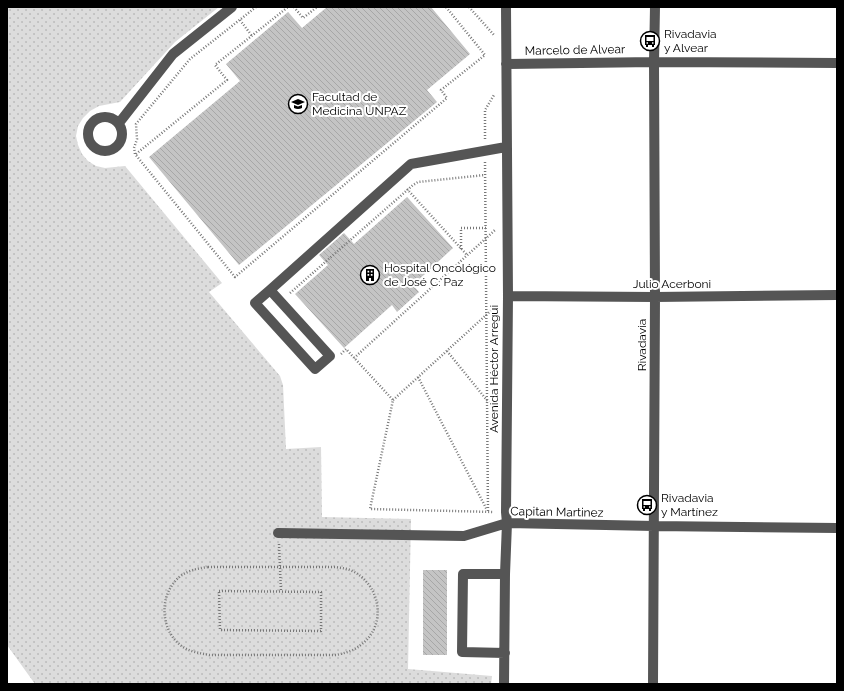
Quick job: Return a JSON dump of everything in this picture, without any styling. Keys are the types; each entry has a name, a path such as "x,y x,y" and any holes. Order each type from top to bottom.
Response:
{"street":[{"path":"119,123 173,54 232,7"},
{"name":"Avenida Héctor Arregui","path":"504,684 507,523 508,296 506,7"},
{"name":"Rivadavia","path":"653,684 655,7"},
{"name":"Marcelo de Alvear","path":"506,64 654,62 837,63"},
{"path":"270,290 330,356 315,369 255,303 411,164 506,147"},
{"name":"Julio Acerboni","path":"508,296 655,297 837,295"},
{"name":"Capitan Martinez","path":"278,533 464,536 507,523 837,528"},
{"path":"505,574 463,574 462,652 505,653"}],"path":[{"path":"256,7 190,59 136,124 137,139 134,148 135,154 235,277 447,98 441,90 485,54 446,7"},
{"path":"135,154 227,80 215,65 288,7"},
{"path":"294,7 303,18 317,7"},
{"path":"469,7 494,35"},
{"path":"240,20 252,36"},
{"path":"494,28 494,42"},
{"path":"488,512 485,110 496,92"},
{"path":"280,301 406,189 418,182 486,176"},
{"path":"396,178 467,255"},
{"path":"393,400 354,358 507,219"},
{"path":"461,249 461,228 486,228"},
{"path":"506,512 370,509 393,400 508,296"},
{"path":"447,351 507,424"},
{"path":"418,377 488,512"},
{"path":"278,533 281,592"},
{"path":"208,567 280,567 335,567 350,570 362,578 372,589 377,603 377,618 372,633 362,644 349,652 336,654 209,655 196,653 183,647 173,638 166,625 164,612 166,598 172,586 181,576 194,569 208,567"},
{"path":"220,591 281,592 321,592 321,631 220,630 220,591"}],"shaded area":[{"path":"7,7 219,7 175,42 120,102 99,106 90,111 78,126 76,136 78,145 82,154 88,161 96,166 105,168 125,166 222,283 209,292 280,376 283,385 286,449 321,447 322,517 411,519 408,669 492,676 491,684 35,684 7,645"}],"building":[{"path":"327,7 431,7 470,54 427,90 437,102 239,265 149,157 240,81 226,64 288,12 302,28"},
{"name":"Hospital Oncológico de José C. Paz","path":"407,197 453,248 413,285 419,292 397,312 392,305 344,348 295,294 328,265 319,255 344,233 354,244"},
{"path":"423,570 447,570 447,655 423,655"}],"place":[{"name":"Rivadavia y Alvear","path":"650,41"},
{"name":"Facultad de Medicina UNPAZ","path":"298,104"},
{"name":"Hospital Oncológico de José C. Paz","path":"370,275"},
{"name":"Rivadavia y Martínez","path":"647,505"}]}
